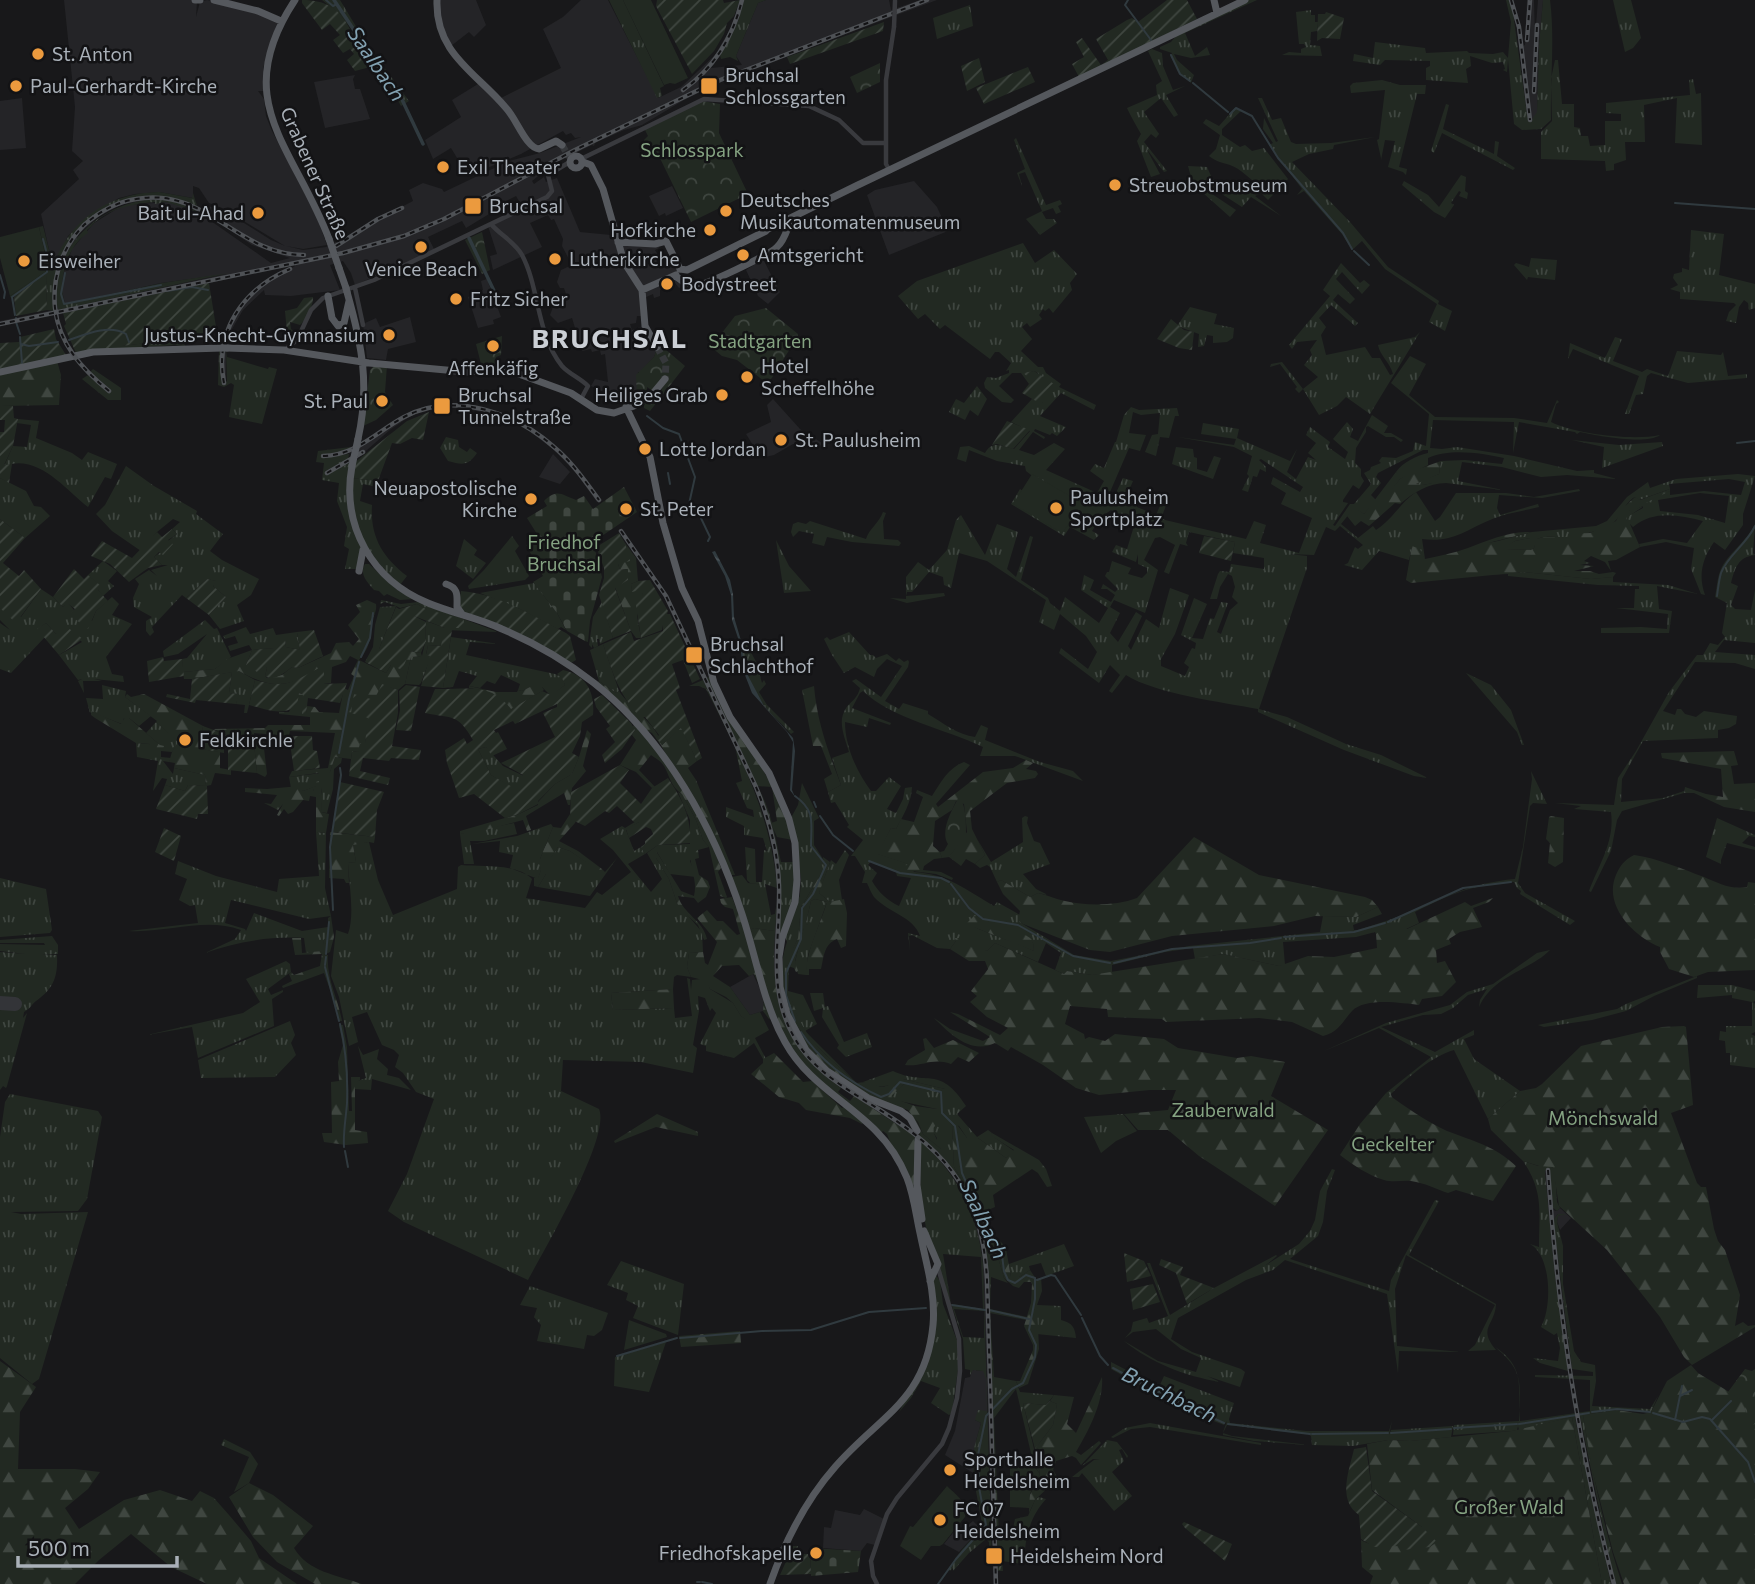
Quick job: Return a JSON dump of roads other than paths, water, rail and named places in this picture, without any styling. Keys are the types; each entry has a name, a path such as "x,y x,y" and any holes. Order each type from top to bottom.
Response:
{"main road":[{"path":"214,0 278,18"},
{"name":"Grabener Straße","path":"295,0 288,11 278,18 266,67 267,105 278,137 311,197 349,291 365,377 363,416 349,492 351,512 363,546"},
{"path":"437,0 438,16 450,48 465,69 506,107 534,149 555,141 562,145"},
{"path":"642,290 858,185 888,164 902,164 1058,89 1216,6 1228,8 1245,0"},
{"path":"569,162 582,159 591,165 603,188 624,262 642,290 645,326 657,347"},
{"path":"618,242 654,244 666,241 684,281 690,287 698,287 776,248 787,232 792,218"},
{"path":"779,224 787,232"},
{"path":"328,296 332,318 338,326 344,323 349,291"},
{"path":"349,291 358,322 363,325"},
{"path":"0,372 93,352 292,347 303,352 363,363 472,372 505,369 564,390 585,394 593,409 611,412 628,409 656,393 665,379"},
{"path":"348,360 358,357 359,347"},
{"path":"365,377 370,368 379,364"},
{"path":"628,409 650,457 663,523 682,588 698,621 714,683 730,717 778,790 793,832 796,892 782,938 779,964 780,987 787,1014 806,1050 827,1071 867,1098 901,1111 910,1118 917,1131"},
{"path":"363,546 378,568 403,590 444,609 514,634 569,664 625,711 661,753 691,801 726,873 741,912 772,1014 787,1045 821,1087 874,1129 891,1149 902,1167 914,1202 932,1272"},
{"path":"363,546 360,572 365,562 378,568"},
{"path":"446,584 454,587 458,593 457,607 464,615"},
{"path":"444,609 457,603"},
{"path":"770,1584 796,1523 818,1489 848,1453 897,1408 917,1381 928,1354 934,1305 932,1272 916,1169 918,1140"}],"street":[{"path":"888,164 886,94 895,0"},
{"path":"582,159 704,99 796,104 816,108 850,128 863,143 886,143"},
{"path":"831,123 833,116"},
{"path":"878,143 886,135"},
{"path":"292,347 311,310 320,300 349,291 552,193 548,175 569,162"},
{"path":"492,224 523,258 540,322 563,367 586,383 585,394"},
{"path":"877,1584 871,1561 887,1514 942,1444 957,1398 959,1339 942,1281 932,1272"}],"water":[{"path":"715,551 730,580 734,617 742,644 745,670 764,706 793,738 795,751 792,790 795,797 790,790 793,742 752,693 743,670 740,644 732,620 731,595 725,576 712,552"}],"waterway":[{"name":"Saalbach","path":"326,0 333,6 337,4"},
{"name":"Saalbach","path":"334,0 365,50 397,89 423,144"},
{"path":"1128,0 1125,5 1151,40"},
{"path":"1171,55 1180,74 1190,81"},
{"path":"1193,83 1228,112"},
{"path":"1230,114 1236,108 1252,116 1278,158 1343,233 1352,249"},
{"path":"1675,203 1755,209"},
{"name":"Saalbach","path":"469,238 495,293"},
{"path":"15,315 12,297 47,272 48,258 43,239"},
{"path":"1354,251 1369,265"},
{"path":"65,273 61,294 64,304 161,285"},
{"path":"0,275 4,298"},
{"path":"167,291 192,287 208,290"},
{"path":"16,322 20,334"},
{"path":"69,340 98,331 112,330 126,334 129,342"},
{"path":"20,337 22,363"},
{"path":"21,344 29,346 58,342"},
{"path":"647,416 663,428 679,434 695,477 689,504 699,514 710,537 708,541"},
{"path":"1737,443 1755,441"},
{"name":"Saalbach","path":"668,473 670,484"},
{"path":"1717,596 1724,567 1755,526"},
{"path":"361,657 370,638 373,613"},
{"path":"339,753 359,662"},
{"path":"333,910 330,847 340,768"},
{"name":"Saalbach","path":"795,796 809,812 811,846 826,865 813,894 802,908 801,939 786,973 786,995 795,1021"},
{"path":"814,802 816,807"},
{"path":"820,816 833,835 853,851"},
{"path":"869,861 900,873 941,878 949,882"},
{"path":"1388,922 1463,888 1511,882"},
{"path":"951,884 969,908 983,919 1018,925 1073,956 1110,963"},
{"path":"326,954 329,922"},
{"path":"1284,937 1354,932 1385,923"},
{"path":"1114,963 1172,949 1281,938"},
{"path":"325,965 326,957"},
{"path":"325,967 339,1021"},
{"path":"340,1024 347,1083 344,1147"},
{"name":"Saalbach","path":"801,1032 817,1053 837,1070 881,1097 889,1094 900,1082 941,1092 942,1113 955,1126 962,1173 990,1236 1001,1247 1008,1280 1015,1283 1026,1275 1035,1278 1035,1299 1029,1330 1036,1345 1035,1357 1023,1383 1012,1389 986,1416 978,1455 979,1487 986,1525 938,1584"},
{"path":"345,1151 348,1167"},
{"name":"Bruchbach","path":"1037,1280 1055,1276 1081,1315"},
{"path":"952,1305 985,1310"},
{"path":"680,1338 811,1330 869,1312 926,1308"},
{"path":"989,1310 1029,1319"},
{"name":"Bruchbach","path":"1082,1318 1100,1356 1108,1365"},
{"path":"617,1356 677,1338"},
{"name":"Bruchbach","path":"1113,1368 1224,1423"},
{"path":"1675,1420 1682,1386"},
{"path":"1680,1396 1692,1390"},
{"path":"1712,1420 1731,1401"},
{"name":"Bruchbach","path":"1592,1412 1617,1409 1650,1412"},
{"name":"Bruchbach","path":"1519,1424 1589,1413"},
{"name":"Bruchbach","path":"1653,1413 1683,1422 1702,1417 1710,1419 1748,1462 1755,1482"},
{"name":"Bruchbach","path":"1228,1424 1310,1434"},
{"name":"Bruchbach","path":"1454,1428 1517,1424"},
{"name":"Bruchbach","path":"1391,1433 1451,1429"},
{"name":"Bruchbach","path":"1312,1434 1388,1433"},
{"path":"702,1582 712,1584"}],"tunnel":[{"path":"562,145 569,157"},
{"path":"657,347 666,363 665,379"}],"railway":[{"path":"683,90 704,72 721,51 742,0"},
{"path":"0,324 343,253 404,236 444,219 575,150 715,82 927,0"},
{"path":"1511,0 1519,27 1530,120"},
{"path":"1527,40 1530,0"},
{"path":"1534,92 1537,25"},
{"path":"109,391 73,355 57,321 54,297 57,274 64,253 76,234 96,216 129,200 161,198 182,202 202,211 259,244 280,252 304,255"},
{"path":"336,246 378,219 402,208"},
{"path":"224,383 223,346 236,314 258,288 290,269"},
{"path":"323,456 346,452 404,417 423,409 443,406 483,409 521,424 554,447 567,459 599,500"},
{"path":"327,473 363,452"},
{"path":"621,531 666,596 765,811 775,847 778,872 777,981 785,1019 794,1037 808,1057 825,1073 891,1117 935,1153 952,1172 966,1194 976,1218 987,1280 996,1584"},
{"path":"1548,1170 1557,1274 1571,1378 1590,1482 1614,1584"}],"place":[{"name":"St. Anton","path":"38,54"},
{"name":"Paul-Gerhardt-Kirche","path":"16,86"},
{"name":"Bruchsal Schlossgarten","path":"709,86"},
{"name":"Exil Theater","path":"443,167"},
{"name":"Streuobstmuseum","path":"1115,185"},
{"name":"Bruchsal","path":"473,206"},
{"name":"Deutsches Musikautomatenmuseum","path":"726,211"},
{"name":"Bait ul-Ahad","path":"258,213"},
{"name":"Hofkirche","path":"710,230"},
{"name":"Venice Beach","path":"421,247"},
{"name":"Amtsgericht","path":"743,255"},
{"name":"Lutherkirche","path":"555,259"},
{"name":"Eisweiher","path":"24,261"},
{"name":"Bodystreet","path":"667,284"},
{"name":"Fritz Sicher","path":"456,299"},
{"name":"Justus-Knecht-Gymnasium","path":"389,335"},
{"name":"Affenkäfig","path":"493,346"},
{"name":"Hotel Scheffelhöhe","path":"747,377"},
{"name":"Heiliges Grab","path":"722,395"},
{"name":"St. Paul","path":"382,401"},
{"name":"Bruchsal Tunnelstraße","path":"442,406"},
{"name":"St. Paulusheim","path":"781,440"},
{"name":"Lotte Jordan","path":"645,449"},
{"name":"Neuapostolische Kirche","path":"531,499"},
{"name":"Paulusheim Sportplatz","path":"1056,508"},
{"name":"St. Peter","path":"626,509"},
{"name":"Bruchsal Schlachthof","path":"694,655"},
{"name":"Feldkirchle","path":"185,740"},
{"name":"Sporthalle Heidelsheim","path":"950,1470"},
{"name":"FC 07 Heidelsheim","path":"940,1520"},
{"name":"Friedhofskapelle","path":"816,1553"},
{"name":"Heidelsheim Nord","path":"994,1556"}],"district":[{"name":"BRUCHSAL","path":"610,339"}],"park label":[{"name":"Schlosspark","path":"692,150"},
{"name":"Stadtgarten","path":"760,341"},
{"name":"Friedhof Bruchsal","path":"564,553"},
{"name":"Zauberwald","path":"1223,1110"},
{"name":"Mönchswald","path":"1603,1118"},
{"name":"Geckelter","path":"1393,1144"},
{"name":"Großer Wald","path":"1509,1507"}]}
